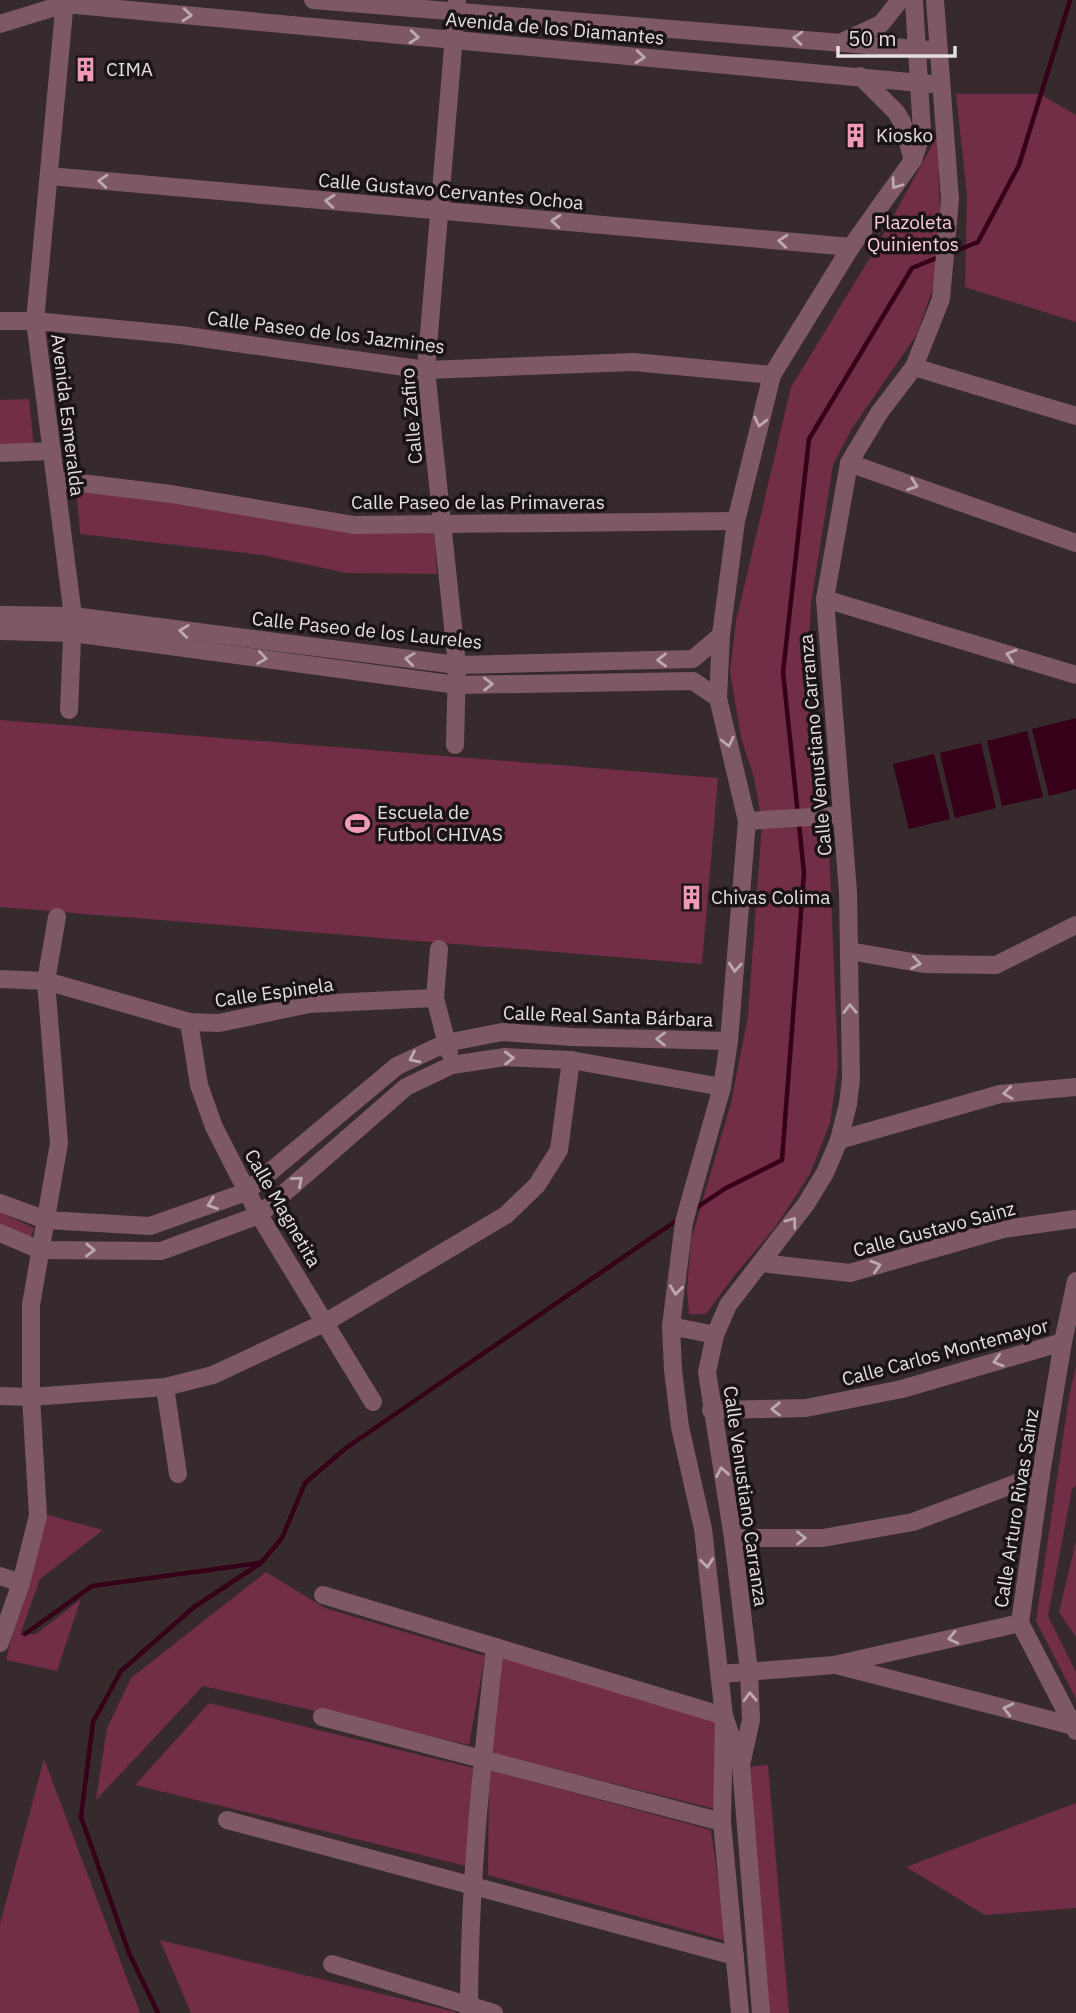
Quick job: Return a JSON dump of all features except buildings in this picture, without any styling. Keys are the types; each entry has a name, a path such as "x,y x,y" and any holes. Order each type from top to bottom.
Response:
{"street":[{"name":"Avenida de los Diamantes","path":"313,0 457,6 939,52"},
{"path":"842,42 881,24 900,0"},
{"name":"Calle Venustiano Carranza","path":"761,2013 741,1765 724,1716 703,1530 680,1427 671,1326 684,1222 722,1087 729,1041 747,821 718,698 721,635 736,521 772,375 851,247 913,160 922,133 914,0"},
{"name":"Calle Venustiano Carranza","path":"741,1765 751,1720 750,1671 733,1538 707,1372 715,1335 728,1305 806,1204 825,1173 839,1140 848,1104 851,1079 848,892 825,599 849,463 879,413 914,367 942,299 950,199 935,0"},
{"name":"Avenida de los Diamantes","path":"0,23 65,2 942,85"},
{"name":"Avenida Esmeralda","path":"65,2 35,321 73,625 69,710"},
{"name":"Calle Zafiro","path":"455,745 457,665 426,370 457,6"},
{"path":"860,76 896,112 902,122 913,160"},
{"name":"Calle Gustavo Cervantes Ochoa","path":"48,176 851,247"},
{"name":"Calle Paseo de los Jazmines","path":"0,321 35,321 180,335 426,370 634,362 772,375"},
{"path":"914,367 1076,416"},
{"path":"0,453 52,451"},
{"path":"849,463 1076,543"},
{"name":"Calle Paseo de las Primaveras","path":"56,480 172,494 354,525 736,521"},
{"path":"825,599 1076,675"},
{"name":"Calle Paseo de los Laureles","path":"0,615 457,685 693,681 718,698"},
{"name":"Calle Paseo de los Laureles","path":"0,631 73,625 457,665 693,659 721,635"},
{"path":"747,821 842,815"},
{"path":"0,1643 21,1583 38,1516 31,1397 30,1305 59,1143 46,981 57,917"},
{"path":"849,951 924,964 996,965 1076,925"},
{"path":"439,949 435,998 452,1065"},
{"name":"Calle Espinela","path":"0,979 46,981 189,1022 219,1023 309,1004 435,998"},
{"name":"Calle Magnetita","path":"189,1022 199,1085 214,1127 259,1215 373,1402"},
{"name":"Calle Real Santa Bárbara","path":"0,1203 46,1220 150,1226 246,1192 397,1066 446,1043 502,1031 572,1037 729,1041"},
{"path":"0,1233 40,1250 161,1251 259,1215 406,1087 452,1065 505,1057 571,1060 722,1087"},
{"path":"0,1396 31,1397 165,1387 214,1375 326,1322 506,1215 537,1185 559,1150 571,1060"},
{"path":"839,1140 1000,1094 1076,1087"},
{"name":"Calle Gustavo Sainz","path":"761,1264 850,1273 1003,1229 1076,1219"},
{"name":"Calle Arturo Rivas Sainz","path":"1075,1728 1020,1623 1041,1474 1076,1281"},
{"path":"671,1326 715,1335"},
{"name":"Calle Carlos Montemayor","path":"711,1410 806,1408 902,1388 1063,1342"},
{"path":"165,1387 178,1474"},
{"path":"733,1538 823,1538 914,1522 1041,1474"},
{"path":"0,1576 21,1583"},
{"path":"323,1595 724,1716 722,1822 740,2013"},
{"path":"721,1674 834,1665 1020,1623"},
{"path":"469,2009 472,1886 482,1759 495,1647"},
{"path":"834,1665 1075,1728"},
{"path":"322,1717 722,1822"},
{"path":"227,1820 735,1956"},
{"path":"332,1965 469,2009 494,2013"}],"green space":[{"path":"956,94 1040,94 1076,115 1076,322 965,287 967,195"},
{"name":"Plazoleta Quinientos","path":"937,136 940,211 935,282 917,334 851,430 833,465 811,603 808,667 828,818 838,1066 830,1123 810,1174 776,1226 706,1314 689,1314 687,1289 691,1240 731,1103 748,1016 762,824 754,777 741,738 730,671 736,621 791,387 876,248"},
{"path":"29,399 34,447 0,448 0,400"},
{"path":"76,487 434,531 437,574 346,573 262,555 80,534"},
{"name":"Escuela de Futbol CHIVAS","path":"0,720 718,778 702,964 0,907"},
{"path":"0,1212 34,1228 30,1240 0,1227"},
{"path":"1076,1366 1076,1486 1072,1489 1048,1616 1076,1672 1076,1699 1036,1621 1069,1397"},
{"path":"44,1514 103,1530 40,1579 20,1635 36,1634 81,1599 57,1671 6,1660"},
{"path":"1076,1541 1076,1637 1059,1612"},
{"path":"266,1572 325,1608 485,1656 469,1745 203,1686 96,1800 107,1728 131,1678"},
{"path":"500,1657 715,1722 715,1809 491,1753"},
{"path":"209,1703 473,1768 466,1866 135,1785"},
{"path":"44,1759 140,2013 0,2013 0,1924"},
{"path":"768,1765 789,2013 769,2013 748,1767"},
{"path":"489,1770 711,1830 727,1941 488,1875"},
{"path":"1076,1803 1076,1908 985,1915 906,1867"},
{"path":"160,1940 456,2012 456,2013 191,2013"}],"shaded area":[{"path":"1076,718 1076,789 1049,796 1032,729"},
{"path":"1027,731 1043,797 1002,806 987,741"},
{"path":"981,743 996,808 955,818 940,753"},
{"path":"934,754 950,819 909,829 893,764"}],"waterway":[{"path":"951,253 978,242 1019,165 1070,0"},
{"path":"798,815 783,672 809,439 912,268 939,257"},
{"path":"693,1210 726,1188 782,1160 804,873 799,824"},
{"path":"158,2013 129,1953 81,1817 93,1722 121,1671 194,1607 261,1563 282,1538 305,1483 346,1448 680,1218"},
{"path":"25,1634 92,1586 259,1563"}],"place":[{"name":"CIMA","path":"86,69"},
{"name":"Kiosko","path":"856,135"},
{"name":"Escuela de Futbol CHIVAS","path":"357,823"},
{"name":"Chivas Colima","path":"691,897"}]}
